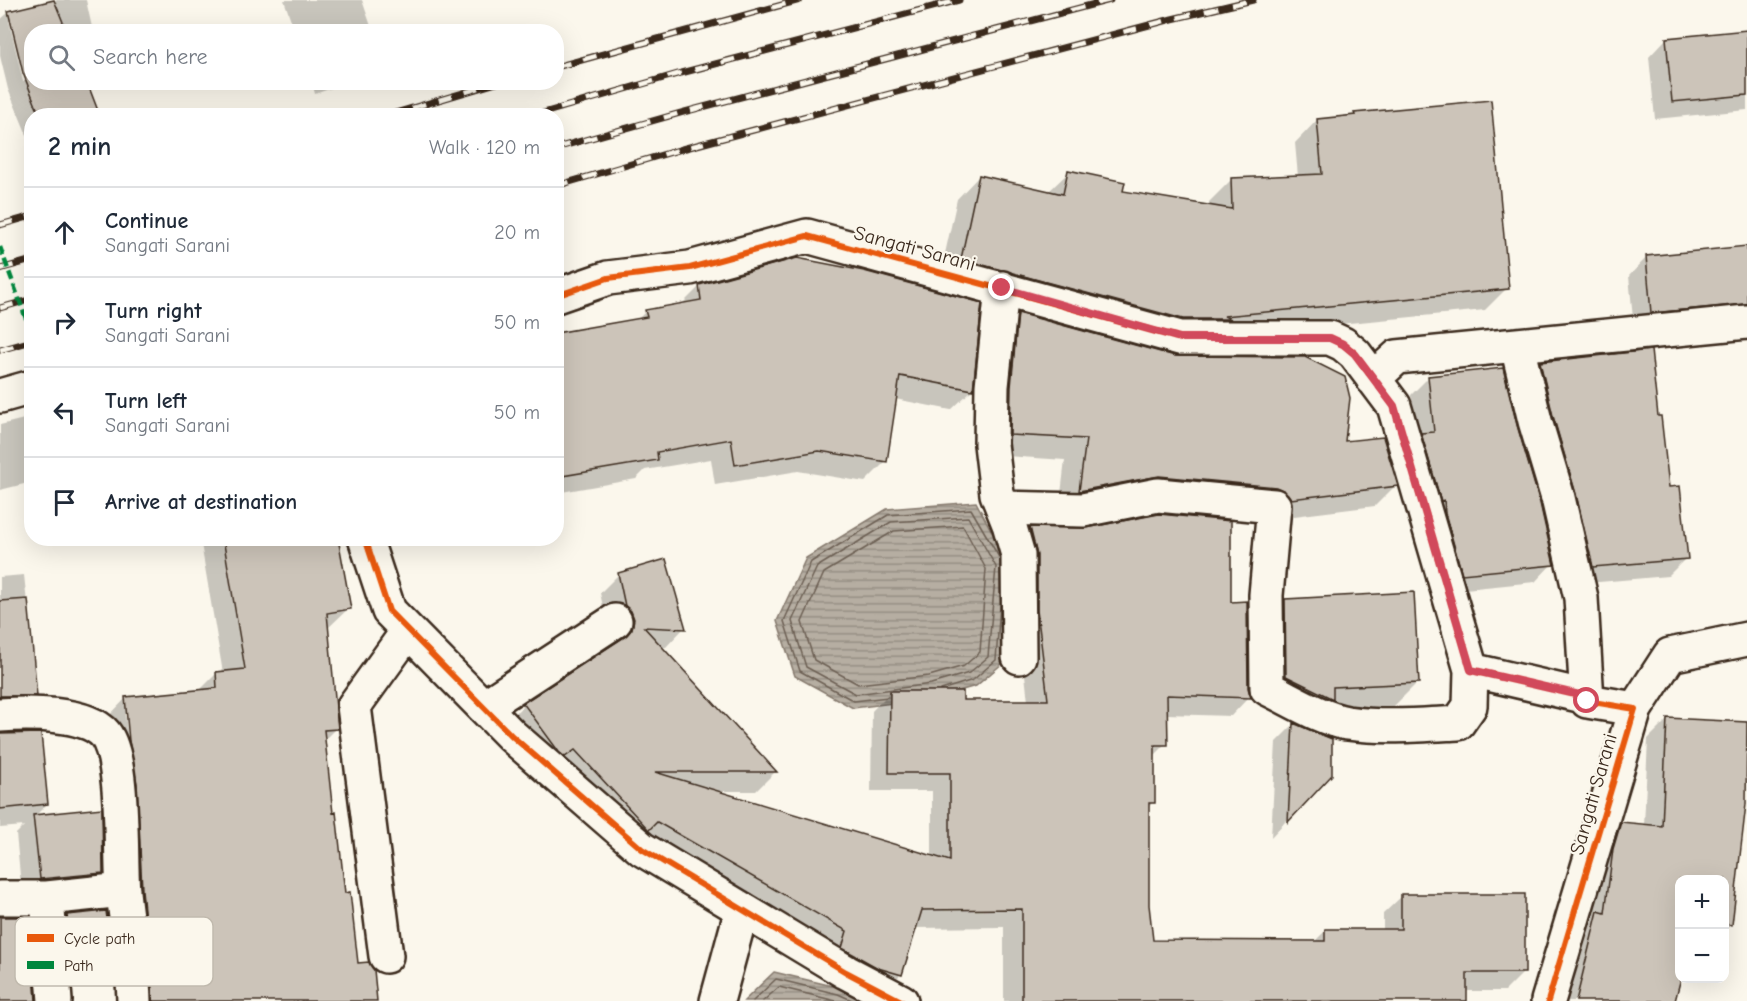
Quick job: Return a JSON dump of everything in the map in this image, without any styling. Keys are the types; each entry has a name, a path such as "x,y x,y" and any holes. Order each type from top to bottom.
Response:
{"street":[{"name":"Sangati Sarani","path":"564,293 608,278 690,268 807,236 1180,338 1330,338 1343,344 1355,354 1394,406 1471,670 1584,696 1587,701 1635,710 1548,1001"},
{"path":"1002,288 992,386 991,444 998,494 1018,555 1019,657"},
{"path":"1373,379 1397,357 1747,322"},
{"path":"1518,346 1535,421 1558,498 1581,598 1587,701"},
{"path":"0,396 24,389"},
{"path":"1003,508 1083,510 1158,495 1274,506 1266,595 1267,688 1328,717 1347,723 1409,726 1458,723 1470,706 1471,670"},
{"path":"368,546 389,611 512,736 642,849 846,972 901,1001"},
{"path":"485,706 615,621"},
{"path":"386,956 354,706 408,631"},
{"path":"1635,710 1670,655 1747,639"},
{"path":"0,715 21,714 84,720 105,735 117,765 126,917"},
{"path":"0,898 47,898 123,890"},
{"path":"47,898 48,917"},
{"path":"717,1001 742,909"},
{"path":"54,986 55,1001"},
{"path":"134,986 135,1001"}],"water":[{"path":"976,502 1009,564 1003,663 976,686 934,698 853,708 795,676 777,621 806,558 887,509"},
{"path":"774,972 841,988 868,1001 744,1001"}],"building":[{"path":"54,0 64,24 24,24 24,76 23,73 8,11"},
{"path":"1747,30 1747,95 1672,102 1666,38"},
{"path":"30,90 90,90 97,108 37,108"},
{"path":"1491,100 1509,289 1224,316 1231,319 1183,319 961,259 979,175 1063,194 1068,170 1125,182 1123,191 1232,209 1231,178 1322,174 1317,119 1355,115 1354,113"},
{"path":"1747,246 1747,304 1651,313 1646,256"},
{"path":"797,258 864,271 982,303 973,390 900,376 887,462 819,451 735,465 731,439 657,452 658,460 564,476 564,332 647,317 645,310 701,300 699,285"},
{"path":"1018,313 1175,356 1305,357 1345,377 1350,398 1345,441 1383,437 1398,486 1291,499 1285,491 1276,487 1159,476 1079,491 1086,439 1010,435 1011,387"},
{"path":"1651,350 1669,487 1680,486 1688,559 1593,567 1576,494 1540,362"},
{"path":"1503,368 1540,503 1554,565 1462,574 1445,513 1444,500 1441,501 1421,433 1434,432 1428,376"},
{"path":"1159,514 1231,521 1231,602 1247,601 1248,688 1251,698 1167,695 1168,745 1155,745 1155,803 1149,803 1149,905 1153,940 1325,941 1325,929 1401,929 1401,894 1525,894 1525,973 1467,973 1467,1001 1022,1001 1022,909 922,910 902,975 878,968 842,948 847,931 657,822 649,830 575,750 565,757 559,752 523,703 626,636 632,629 634,619 631,611 625,606 618,573 666,559 686,629 644,627 777,772 655,772 950,861 950,773 889,773 890,691 963,691 963,700 1048,700 1037,610 1037,555 1030,527 1086,528"},
{"path":"224,546 339,546 351,609 327,613 338,729 324,730 333,813 336,812 345,893 350,892 358,963 369,962 374,970 377,1001 153,1001 152,986 213,986 213,917 145,917 137,784 129,741 125,697 217,688 216,672 245,669"},
{"path":"1414,592 1419,683 1333,687 1333,699 1286,676 1285,599"},
{"path":"28,599 37,696 0,696 0,601"},
{"path":"1667,718 1747,722 1746,804 1732,925 1729,925 1729,875 1675,875 1675,983 1680,983 1675,1001 1576,1001 1598,911 1605,913 1613,849 1621,822 1662,826"},
{"path":"1293,723 1332,739 1332,775 1288,822"},
{"path":"41,733 48,804 0,809 0,734"},
{"path":"102,808 103,873 40,879 33,815"},
{"path":"106,911 107,917 67,917 67,915"},
{"path":"0,917 15,917 15,986 35,986 36,1001 0,1001"}],"railway":[{"path":"564,65 800,0"},
{"path":"561,108 681,73 959,0"},
{"path":"564,146 1110,0"},
{"path":"564,184 682,149 1172,19 1253,0"},
{"path":"412,108 473,90"},
{"path":"0,225 24,218"},
{"path":"0,269 24,262"},
{"path":"0,308 24,301"},
{"path":"0,350 24,343"}],"marked path":[{"path":"0,247 24,313"}],"cycle path":[{"path":"564,293 608,278 690,268 807,236 1180,338 1330,338 1343,344 1355,354 1394,406 1471,670 1583,696 1587,701 1635,709 1548,1001"},
{"path":"368,546 389,611 512,736 642,849 846,972 901,1001"}],"route":[{"path":"1002,288 1180,338 1330,338 1343,344 1355,354 1394,406 1471,670 1584,696 1587,701"}]}
